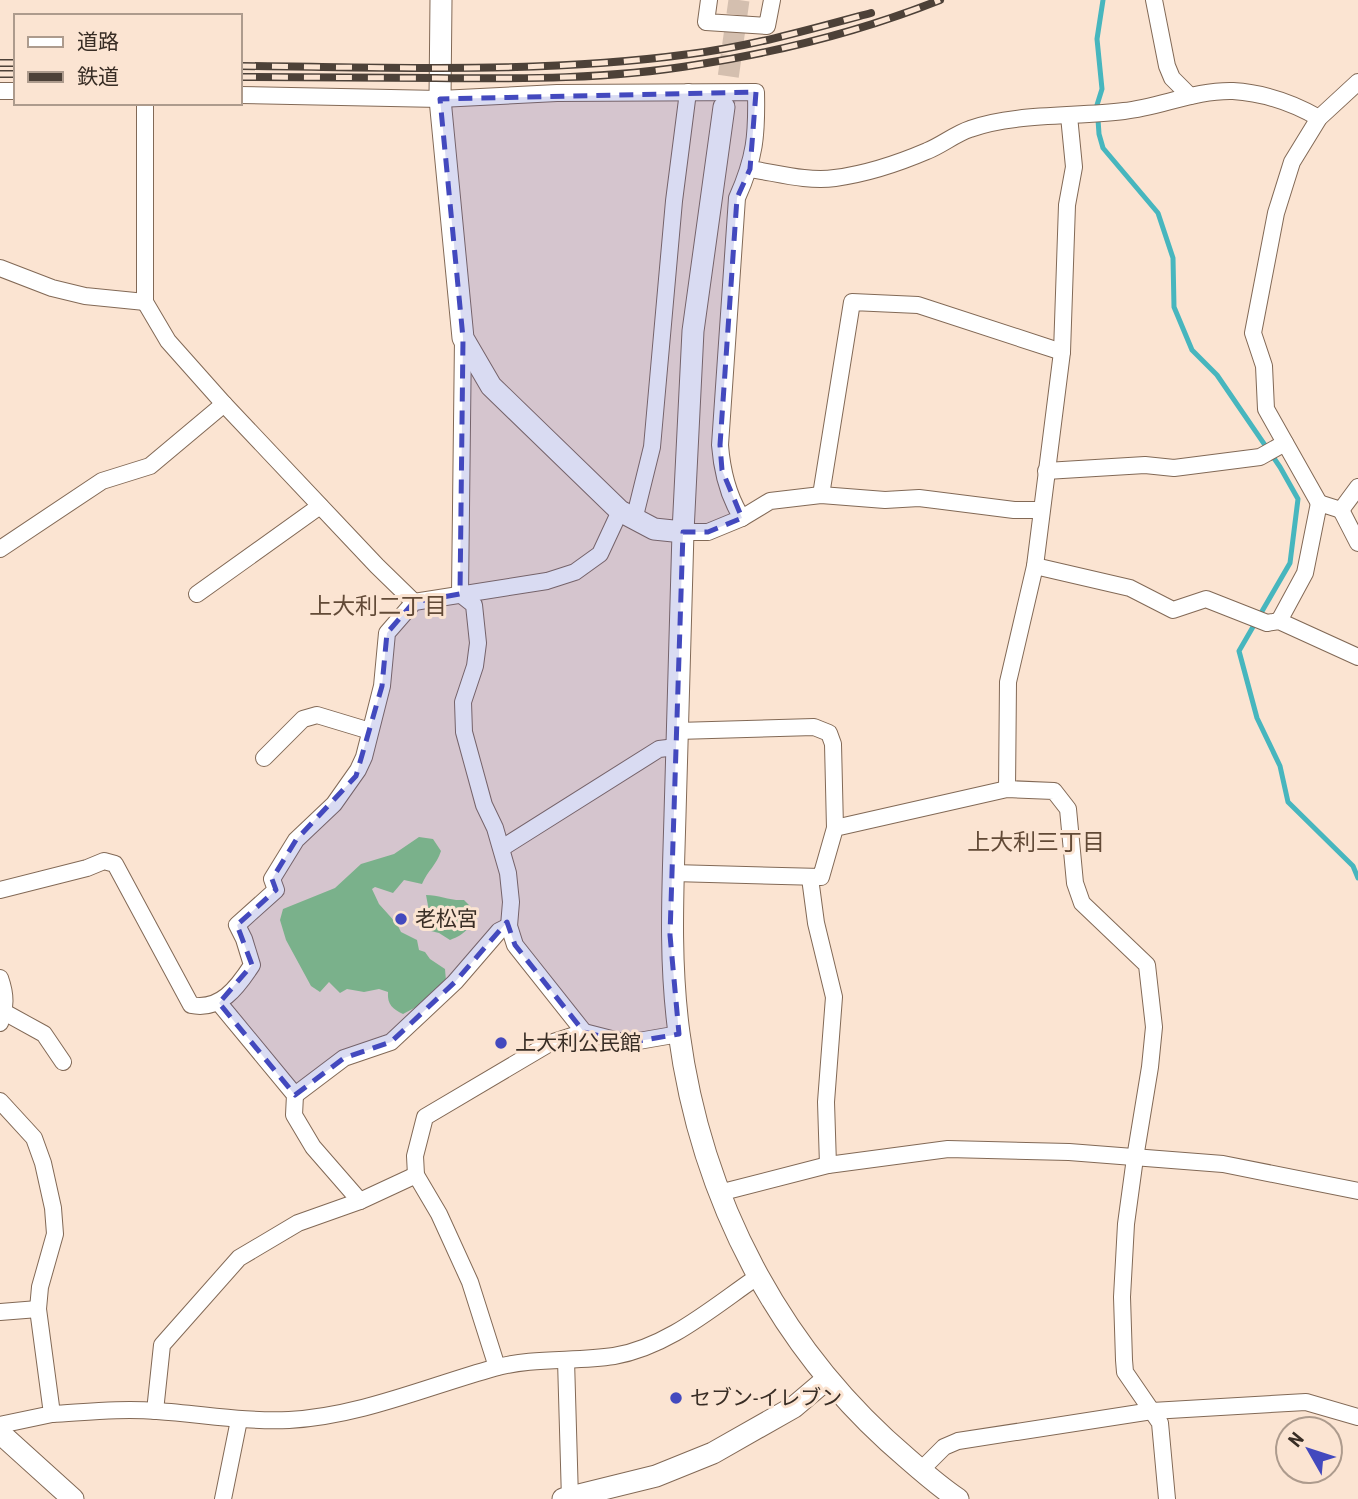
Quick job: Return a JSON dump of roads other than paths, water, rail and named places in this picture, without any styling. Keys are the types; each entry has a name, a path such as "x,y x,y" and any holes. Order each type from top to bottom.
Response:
{"street":[{"path":"441,0 440,99 463,338 460,594"},
{"path":"709,0 706,22 767,26 772,0"},
{"path":"1154,0 1167,66 1172,78 1189,96"},
{"path":"1273,622 1305,573 1320,503 1266,409 1264,366 1253,333 1276,213 1292,162 1319,118 1358,82"},
{"path":"750,169 790,176 834,179 928,151 971,129 1013,120 1127,111 1201,93 1235,91 1264,96 1294,104 1319,118"},
{"path":"0,890 87,868 104,861 115,864 191,1005 204,1008 219,1003 240,983 252,965 237,925 276,890 272,879 296,840 334,804 356,776 365,757 382,686 387,633 414,602 547,581 575,572 600,554 627,516 652,447 674,201 688,92"},
{"path":"242,95 440,99 557,93 755,92 757,119 750,169 737,198 720,446 722,470 742,518"},
{"path":"145,105 145,302 168,341 224,404 414,602"},
{"path":"724,107 693,331 683,532 670,935 679,1034 696,1116 719,1193 757,1277 803,1348 827,1379 883,1437 958,1499"},
{"path":"1007,789 1008,682 1035,566 1062,352 1067,205 1074,167 1069,116"},
{"path":"0,268 52,288 85,296 145,302"},
{"path":"821,495 852,302 918,305 1062,352"},
{"path":"463,338 491,386 627,516 654,529 708,532 742,518 770,501 821,495 919,498 1014,510 1041,510"},
{"path":"0,549 102,481 150,466 224,404"},
{"path":"1046,471 1145,466 1174,468 1259,457 1285,443"},
{"path":"1341,510 1358,487"},
{"path":"1320,503 1341,510 1358,543"},
{"path":"197,594 320,506"},
{"path":"1035,566 1130,587 1173,610 1206,599 1236,612 1273,622 1358,657"},
{"path":"460,594 474,605 478,643 475,666 463,702 464,732 484,805 502,848 508,873 511,902 509,926 515,945 584,1032"},
{"path":"264,758 303,719 317,715 370,731"},
{"path":"502,848 676,739 814,727 830,733 833,744 835,828 821,877 673,873"},
{"path":"835,828 1007,789 1054,791 1068,810 1075,883 1082,903 1147,965 1154,1027 1126,1224 1122,1297 1125,1372 1160,1423 1167,1499"},
{"path":"810,878 816,923 834,997 826,1101 828,1165"},
{"path":"295,1095 344,1058 391,1042 455,982 499,931 509,926"},
{"path":"0,978 5,990 2,1018 44,1034 63,1062"},
{"path":"219,1003 295,1095 294,1115 313,1147 360,1201"},
{"path":"497,1367 470,1282 439,1213 416,1175 415,1156 425,1117 550,1043 584,1032 626,1043 679,1034"},
{"path":"0,1101 34,1138 43,1163 52,1208 55,1234 40,1287 38,1309 52,1415"},
{"path":"719,1193 828,1165 948,1149 1069,1152 1223,1164 1358,1191"},
{"path":"155,1410 162,1345 239,1258 298,1223 360,1201 416,1175"},
{"path":"0,1425 52,1415 116,1410 155,1410 239,1420 328,1417 497,1367 532,1361 617,1355 656,1343 680,1330 757,1277"},
{"path":"0,1312 38,1309"},
{"path":"566,1360 567,1498 656,1475 713,1453 794,1407 827,1379"},
{"path":"921,1469 944,1447 958,1441 1152,1411 1306,1402 1358,1417"},
{"path":"223,1499 239,1420"},
{"path":"0,1433 73,1499"}],"waterway":[{"path":"1103,0 1097,39 1102,89 1097,105 1103,148 1158,213 1173,258 1174,307 1192,350 1217,375 1280,467 1298,499 1290,563 1239,651 1257,718 1280,766 1288,802 1353,866 1358,878"}],"tunnel":[{"path":"724,107 739,0"}],"railway":[{"path":"242,77 533,78 663,70 757,54 819,39 940,0"},
{"path":"242,66 465,68 634,60 736,46 871,13"},
{"path":"0,63 14,63"},
{"path":"0,74 14,74"}],"place":[{"name":"老松宮","path":"401,919"},
{"name":"上大利公民館","path":"501,1043"},
{"name":"セブン-イレブン","path":"676,1398"}],"district":[{"name":"上大利二丁目","path":"378,606"},
{"name":"上大利三丁目","path":"1036,842"}]}
